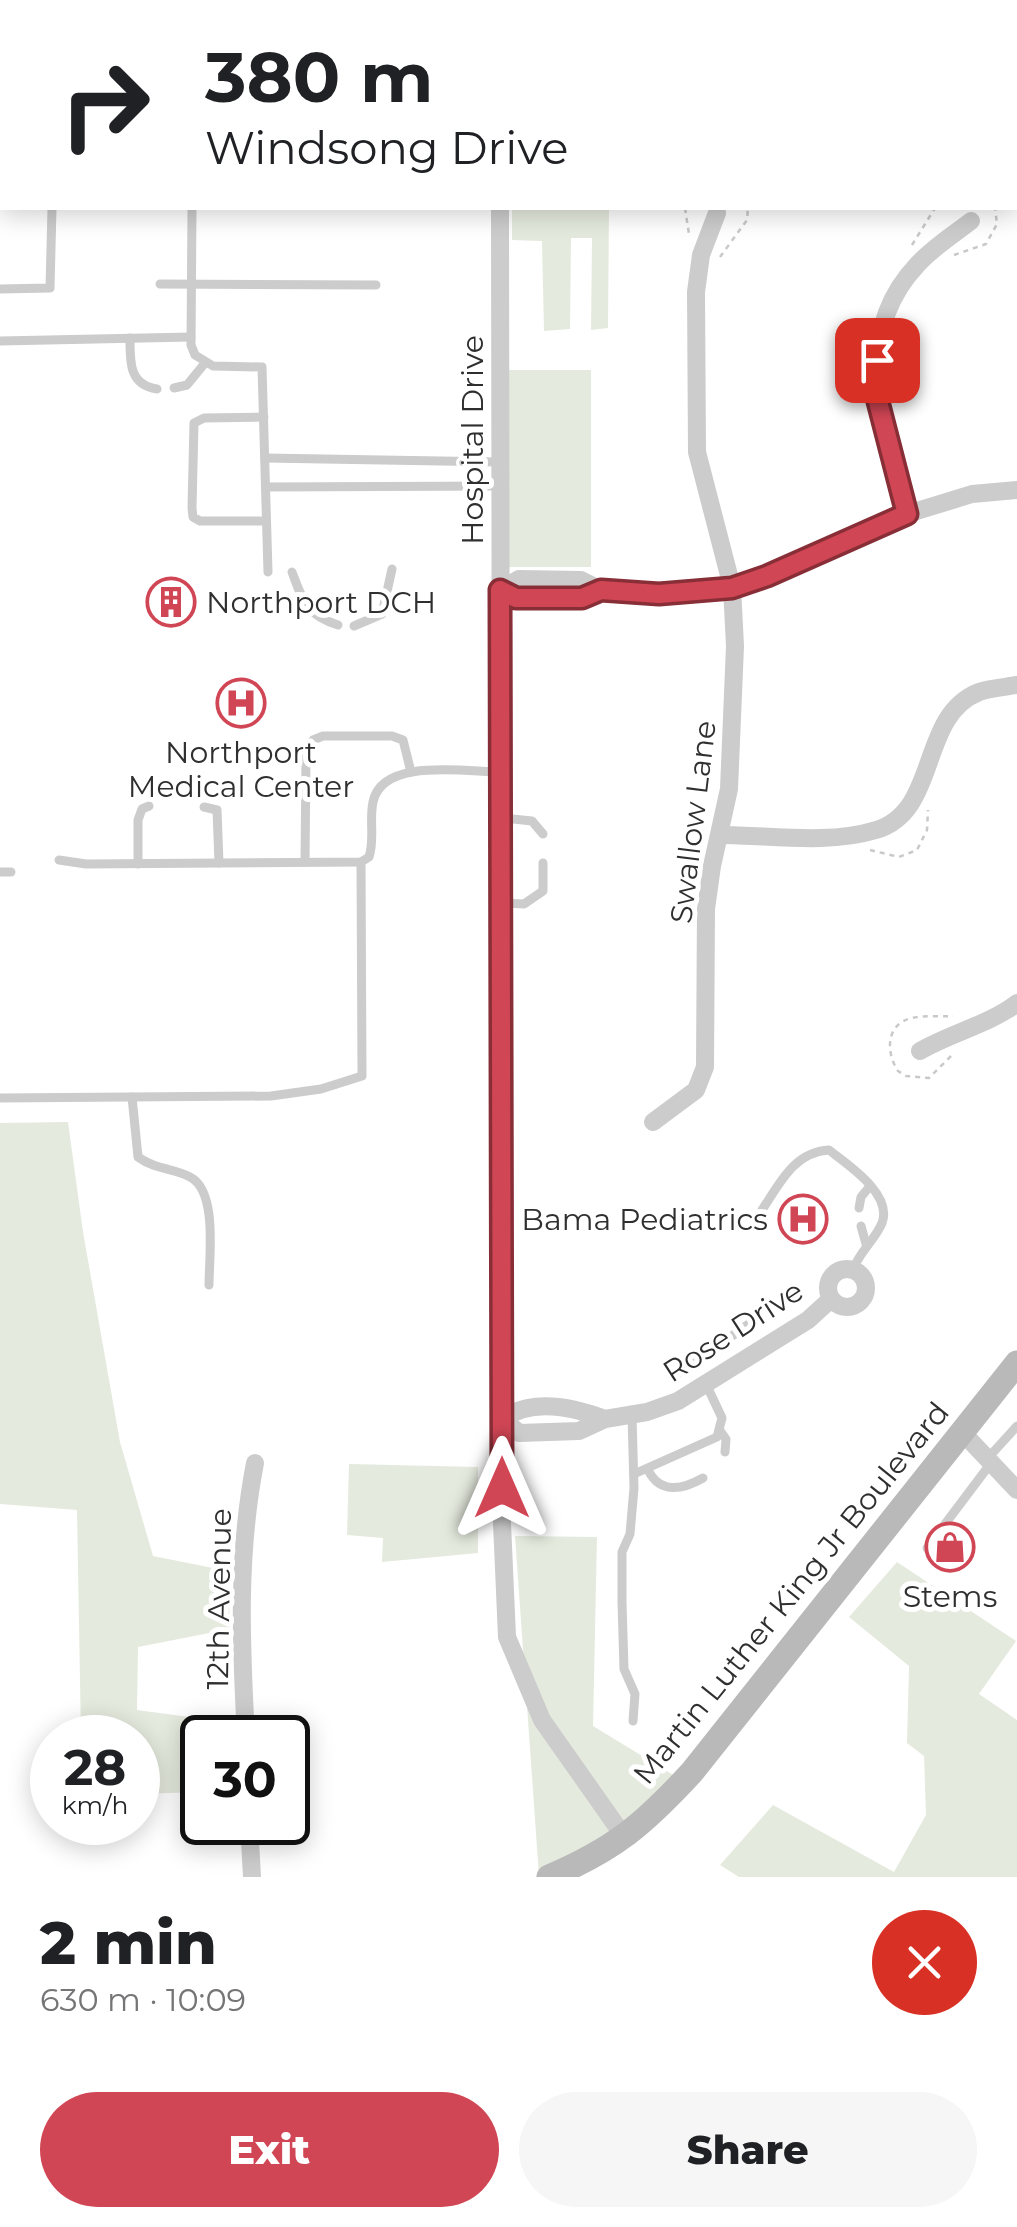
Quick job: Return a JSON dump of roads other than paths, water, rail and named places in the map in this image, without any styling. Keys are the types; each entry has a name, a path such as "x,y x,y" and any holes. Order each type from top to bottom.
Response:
{"main road":[{"name":"Martin Luther King Jr Boulevard","path":"550,1877 625,1838 656,1812 1017,1363"}],"street":[{"name":"Hospital Drive","path":"500,210 502,1523 507,1637 542,1720 625,1838"},
{"name":"Swallow Lane","path":"653,1122 696,1090 706,1068 706,909 733,743 732,588 696,452 696,292 701,255 718,213"},
{"path":"907,514 875,390 881,332 906,278 918,263 971,221"},
{"path":"500,590 516,598 582,598 601,590 659,594 732,588 907,514 972,494 1017,490"},
{"path":"720,835 838,837 877,830 895,821 910,806 941,734 962,703 978,692 1017,685"},
{"path":"920,1051 951,1033 1004,1013 1017,1003"},
{"name":"Rose Drive","path":"853,1270 865,1282 862,1300 846,1307 831,1299 828,1286 833,1274 853,1270"},
{"name":"Rose Drive","path":"503,1419 518,1407 579,1409 605,1419 678,1401 808,1320 831,1299"},
{"path":"963,1433 1017,1490"},
{"name":"12th Avenue","path":"245,1715 241,1597 244,1521 255,1463"},
{"path":"250,1845 252,1877"}],"lane":[{"path":"0,289 50,288 52,210"},
{"path":"192,210 194,355 214,366 262,368 268,572"},
{"path":"160,284 376,284"},
{"path":"130,338 130,365 136,380 157,389"},
{"path":"0,341 191,338"},
{"path":"174,388 186,385 204,363"},
{"path":"264,418 204,418 194,424 192,508 193,517 200,521 266,521"},
{"path":"265,458 500,462"},
{"path":"266,487 500,486"},
{"path":"354,626 382,614 392,569"},
{"path":"292,572 304,604 319,619 338,624"},
{"path":"305,862 306,760 313,740 323,736 392,736 403,740 411,772"},
{"path":"59,860 86,864 361,862 369,858 372,805 376,791 386,779 411,772 501,772"},
{"path":"138,864 138,820 142,809 149,806"},
{"path":"204,807 217,810 219,863"},
{"path":"503,818 532,821 543,834"},
{"path":"0,1098 271,1096 321,1089 362,1076 361,862"},
{"path":"502,903 524,904 543,891 543,863"},
{"path":"132,1097 138,1157 167,1172 190,1176 207,1198 209,1285"},
{"path":"762,1210 794,1164 816,1151 829,1150 877,1194 884,1214 881,1227 866,1244 853,1270"},
{"path":"858,1208 870,1186"},
{"path":"861,1226 866,1244"},
{"path":"732,1336 789,1295"},
{"path":"676,1375 714,1348"},
{"path":"706,1384 722,1418 725,1452"},
{"path":"632,1414 630,1534 622,1552 624,1669 635,1694 633,1721"},
{"path":"927,1548 1017,1426"},
{"path":"634,1474 712,1442 721,1432"},
{"path":"648,1470 655,1482 667,1488 686,1486 703,1478"}],"place":[{"name":"Northport DCH","path":"171,602"},
{"name":"Northport Medical Center","path":"241,703"},
{"name":"Bama Pediatrics","path":"803,1219"},
{"name":"Stems","path":"950,1547"}]}
